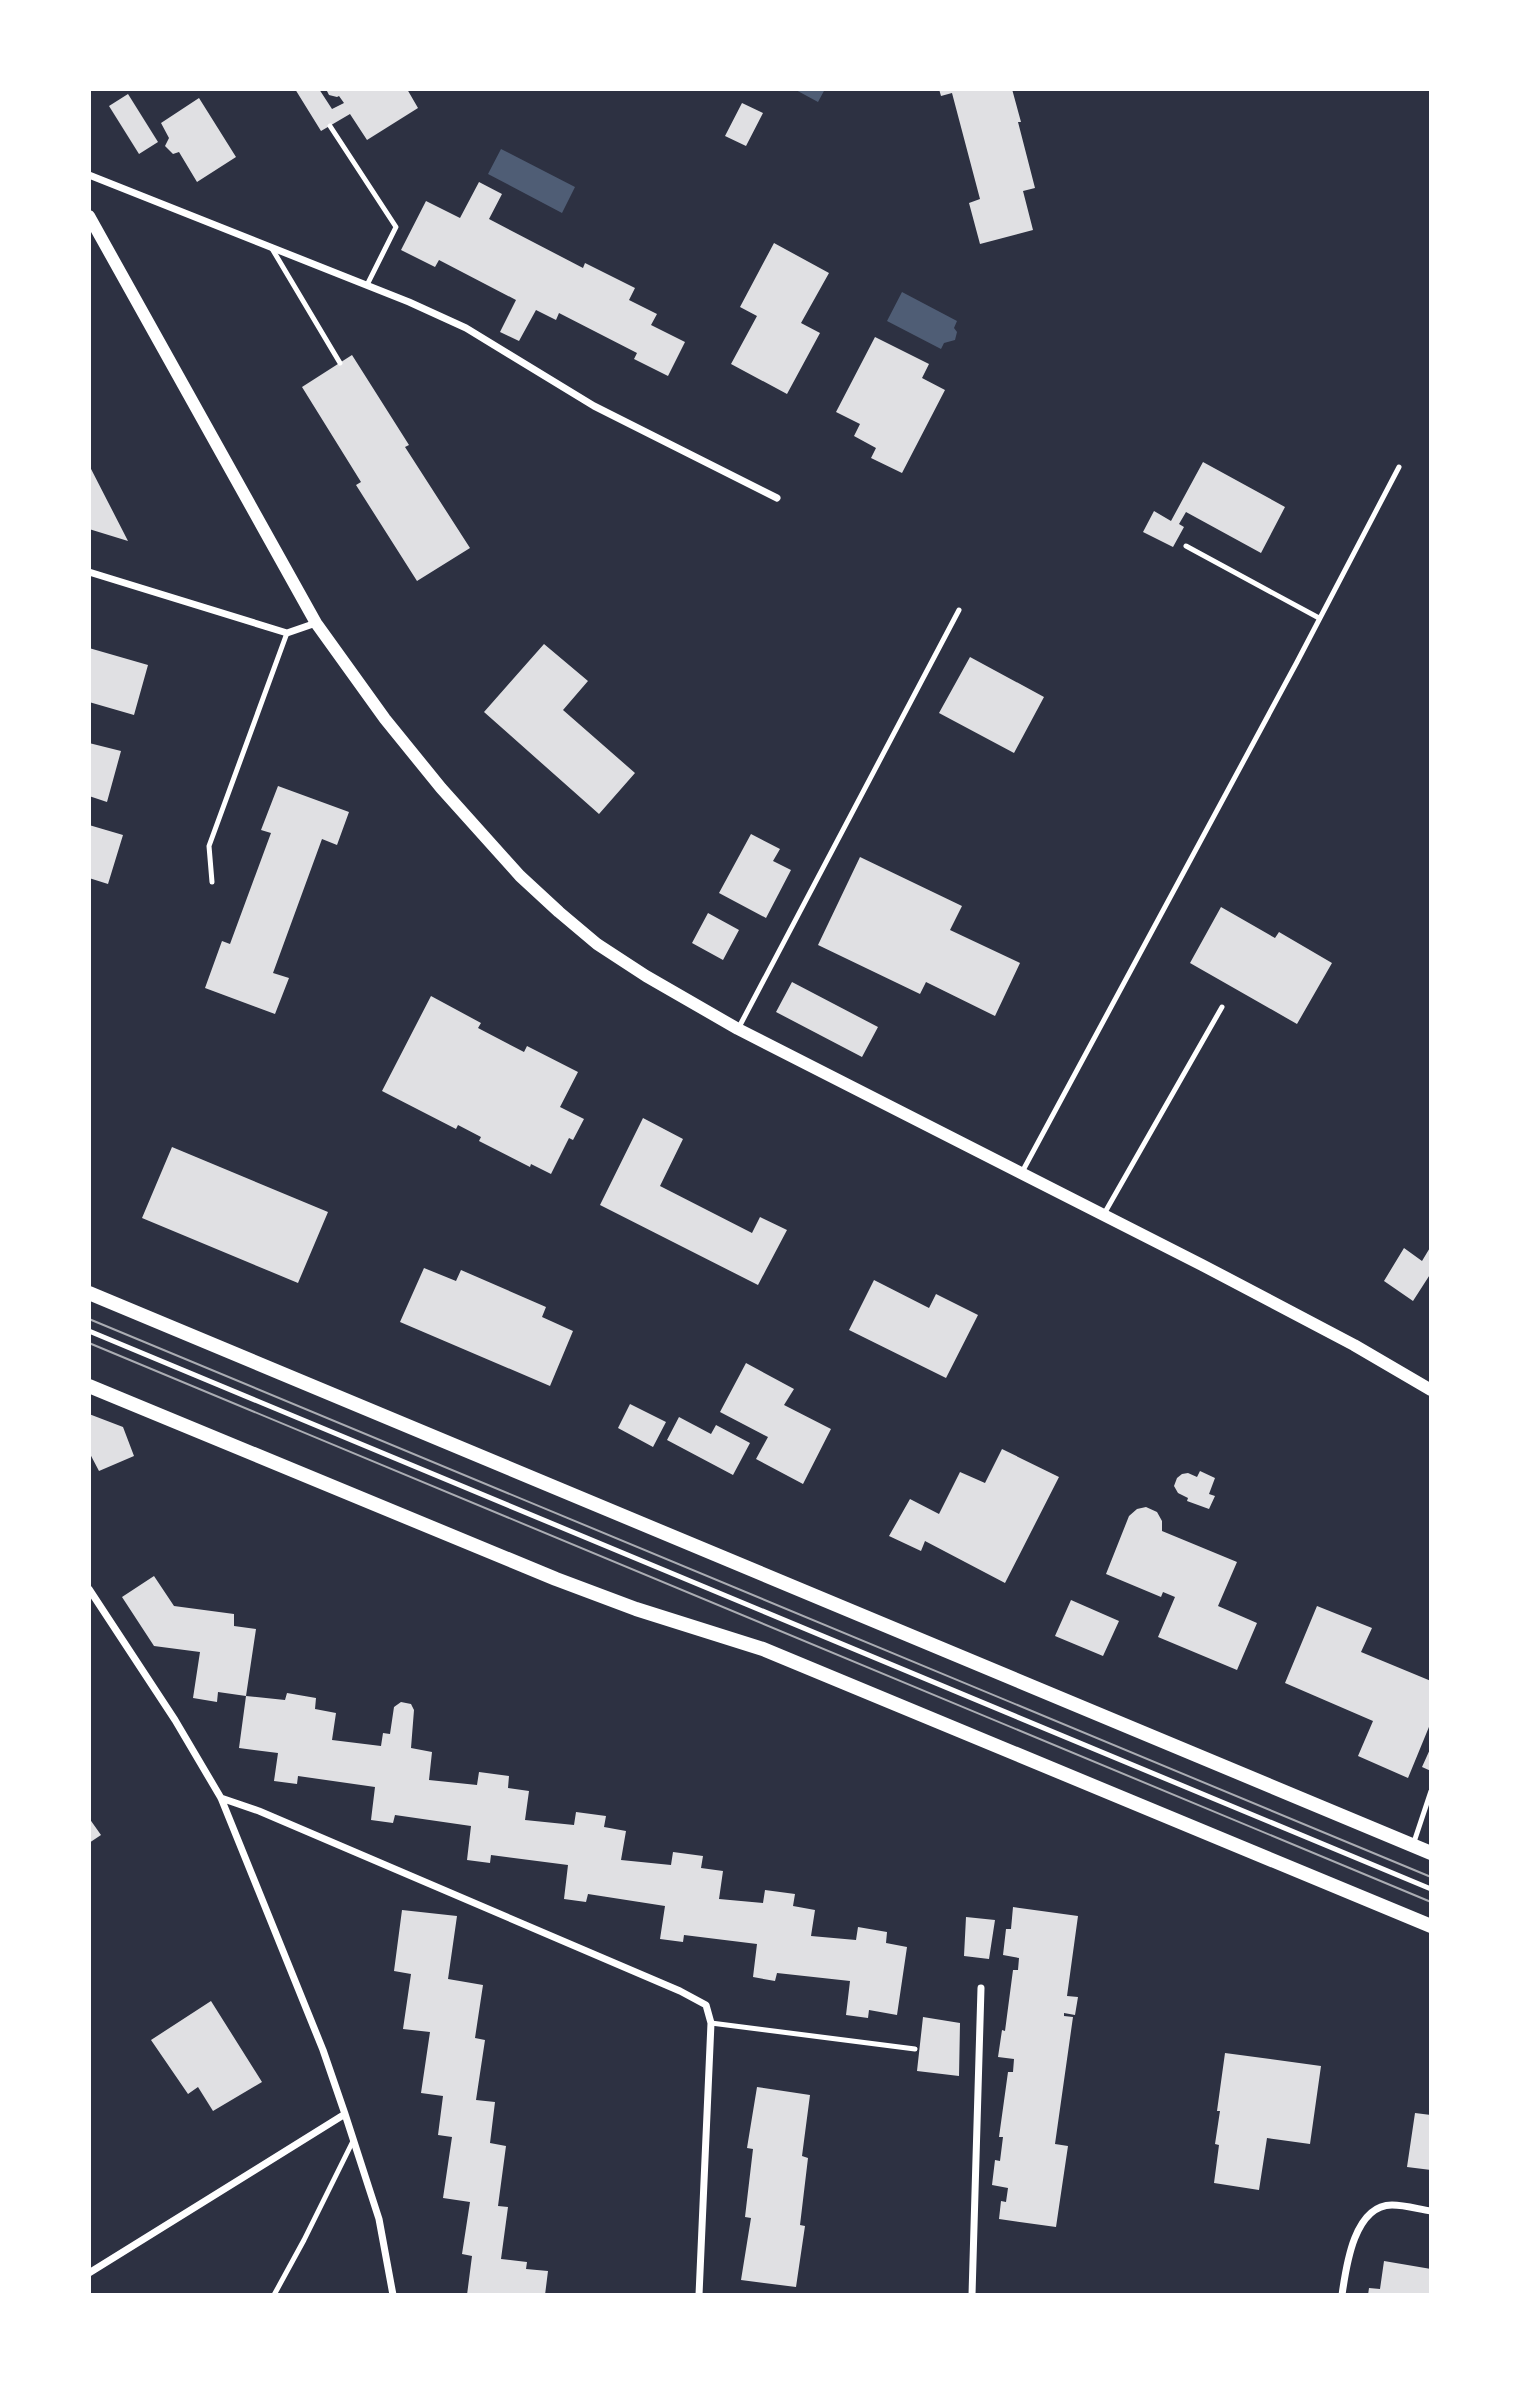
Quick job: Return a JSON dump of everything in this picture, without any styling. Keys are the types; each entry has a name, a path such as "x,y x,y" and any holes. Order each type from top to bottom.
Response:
{"main road":[{"path":"89,1293 1431,1853"},
{"path":"89,1386 556,1579 636,1609 763,1649 1431,1926"}],"street":[{"path":"89,175 367,285 466,328 594,406 777,498"},
{"path":"89,216 316,623 385,719 450,799 520,876 597,944 738,1030 1021,1175 1104,1214 1354,1345 1431,1390"},
{"path":"89,572 287,633 316,623"},
{"path":"89,1589 175,1720 221,1798 323,2050 379,2219 393,2295"},
{"path":"221,1798 259,1811 680,1991 706,2005 711,2023 699,2295"},
{"path":"972,2295 981,1988"},
{"path":"89,2273 345,2114"},
{"path":"1342,2295 1350,2249 1363,2223 1376,2210 1390,2205 1431,2211"}],"lane":[{"path":"330,126 396,227 367,285"},
{"path":"271,247 340,363"},
{"path":"1021,1175 1399,467"},
{"path":"1186,546 1319,618"},
{"path":"738,1030 959,610"},
{"path":"212,883 209,846 287,633"},
{"path":"1104,1214 1222,1007"},
{"path":"89,1331 1431,1889"},
{"path":"1413,1845 1431,1791"},
{"path":"711,2023 915,2049"},
{"path":"274,2295 353,2141"}],"water":[{"path":"794,89 825,89 818,102"},
{"path":"501,149 575,187 562,213 488,174"},
{"path":"902,292 957,321 954,328 957,332 955,340 944,343 941,349 887,321"}],"building":[{"path":"295,89 319,89 332,109 344,103 339,96 329,95 326,89 407,89 418,108 367,140 350,114 321,131"},
{"path":"939,89 1012,89 1035,188 1023,191 1033,230 980,244 969,203 980,199 952,93 941,96"},
{"path":"128,94 158,142 139,154 109,106"},
{"path":"199,98 236,157 197,182 179,152 173,154 165,146 169,138 161,123"},
{"path":"742,103 763,113 746,146 725,136"},
{"path":"479,182 502,194 489,219 583,268 585,263 635,288 629,300 657,314 651,325 685,342 668,376 634,359 637,353 559,313 556,320 536,310 519,341 500,332 516,300 439,260 435,267 401,250 426,201 460,218"},
{"path":"774,243 829,273 801,323 820,333 787,394 731,364 757,316 740,307"},
{"path":"875,337 929,364 922,378 945,390 902,473 871,458 876,448 854,436 860,424 836,412"},
{"path":"352,355 409,445 405,447 470,548 417,581 356,485 361,482 302,387"},
{"path":"1203,462 1285,507 1261,553 1186,512 1179,524 1184,527 1173,547 1143,532 1154,511 1171,521"},
{"path":"89,465 128,541 89,529"},
{"path":"544,644 588,681 563,710 635,773 599,814 484,712"},
{"path":"89,648 148,665 134,715 89,702"},
{"path":"970,657 1044,697 1014,753 939,713"},
{"path":"89,743 121,751 107,802 89,796"},
{"path":"278,786 349,812 337,845 322,839 273,973 289,978 275,1014 205,988 222,941 230,944 271,833 261,830"},
{"path":"89,825 123,835 108,884 89,878"},
{"path":"751,834 780,849 773,861 791,870 766,918 719,893"},
{"path":"860,857 962,906 950,930 1020,963 995,1016 926,982 920,994 818,945"},
{"path":"1221,907 1275,938 1279,932 1332,963 1297,1024 1190,963"},
{"path":"708,913 739,930 723,960 692,943"},
{"path":"792,982 878,1027 862,1057 776,1012"},
{"path":"431,996 481,1023 478,1028 524,1052 527,1046 578,1072 560,1107 584,1119 573,1140 569,1138 551,1174 531,1164 530,1167 479,1141 481,1137 458,1125 456,1129 382,1091"},
{"path":"643,1118 683,1139 660,1186 752,1233 760,1217 787,1230 758,1285 600,1205"},
{"path":"172,1147 328,1212 298,1283 142,1218"},
{"path":"1431,1246 1431,1273 1413,1301 1384,1281 1404,1248 1422,1261"},
{"path":"424,1268 456,1281 461,1270 546,1307 542,1317 573,1331 550,1386 400,1322"},
{"path":"874,1280 929,1308 936,1294 978,1315 946,1378 849,1330"},
{"path":"746,1363 794,1389 784,1405 831,1429 803,1484 756,1459 768,1437 720,1412"},
{"path":"630,1404 666,1422 653,1447 618,1428"},
{"path":"89,1414 123,1427 134,1456 99,1471 89,1452"},
{"path":"679,1417 711,1434 716,1425 750,1443 733,1475 667,1440"},
{"path":"1002,1449 1059,1477 1005,1583 925,1541 921,1551 889,1536 910,1499 939,1514 960,1472 985,1483"},
{"path":"1200,1471 1215,1478 1209,1494 1215,1496 1209,1509 1187,1501 1188,1498 1178,1493 1174,1486 1182,1474 1188,1473 1197,1477"},
{"path":"1146,1507 1157,1512 1162,1521 1162,1531 1237,1562 1218,1606 1257,1623 1237,1670 1158,1637 1175,1597 1163,1592 1161,1597 1106,1574 1129,1516 1137,1509"},
{"path":"154,1576 174,1606 234,1614 234,1626 256,1629 246,1696 218,1692 217,1702 193,1698 200,1652 154,1646 122,1597"},
{"path":"1071,1600 1119,1621 1103,1656 1055,1636"},
{"path":"1317,1606 1372,1628 1361,1652 1431,1681 1431,1722 1408,1778 1358,1756 1373,1721 1285,1683"},
{"path":"287,1693 316,1698 315,1709 336,1713 332,1740 381,1746 383,1733 390,1734 394,1707 401,1702 411,1704 414,1710 411,1748 432,1752 429,1780 477,1785 479,1772 509,1776 508,1788 529,1791 525,1820 574,1825 576,1812 606,1816 604,1827 626,1831 621,1860 671,1865 673,1852 703,1856 701,1868 723,1871 719,1899 763,1903 765,1890 795,1894 793,1906 815,1910 811,1936 856,1940 858,1927 887,1932 886,1943 907,1947 897,2015 869,2010 868,2018 846,2015 850,1981 777,1973 775,1981 753,1977 757,1944 684,1935 683,1942 660,1939 665,1906 588,1894 586,1902 564,1899 568,1865 491,1855 490,1863 467,1860 471,1826 395,1815 393,1823 371,1820 375,1787 298,1776 297,1784 274,1781 278,1753 239,1748 246,1696 285,1700"},
{"path":"1431,1747 1431,1771 1422,1767"},
{"path":"89,1818 101,1835 89,1843"},
{"path":"1013,1907 1078,1916 1067,1996 1078,1997 1075,2015 1064,2013 1064,2016 1073,2017 1055,2144 1068,2146 1056,2227 999,2219 1001,2201 1006,2202 1008,2188 992,2185 995,2160 1000,2161 1003,2137 999,2137 1008,2072 1013,2072 1014,2059 998,2057 1002,2030 1005,2031 1013,1970 1018,1970 1019,1958 1003,1955 1006,1929 1011,1929"},
{"path":"402,1910 457,1916 448,1979 483,1985 475,2038 485,2040 476,2100 495,2102 490,2143 506,2146 498,2206 508,2207 501,2259 527,2262 526,2269 548,2271 545,2295 467,2295 472,2256 462,2254 470,2202 443,2198 452,2137 438,2135 443,2096 421,2093 430,2032 403,2029 411,1974 394,1971"},
{"path":"966,1917 995,1920 989,1959 964,1956"},
{"path":"211,2001 262,2082 213,2111 198,2087 188,2094 151,2040"},
{"path":"923,2017 960,2023 959,2076 917,2071"},
{"path":"1225,2053 1321,2066 1310,2144 1267,2138 1259,2190 1214,2183 1219,2145 1215,2144 1220,2111 1217,2111"},
{"path":"757,2087 810,2095 802,2156 808,2158 800,2225 805,2226 796,2287 741,2280 751,2218 745,2217 753,2149 747,2148"},
{"path":"1415,2113 1431,2115 1431,2170 1407,2167"},
{"path":"1384,2261 1431,2269 1431,2295 1368,2295 1369,2288 1380,2289"}],"tram line":[{"path":"89,1319 1431,1877"},
{"path":"89,1343 1431,1902"}]}
